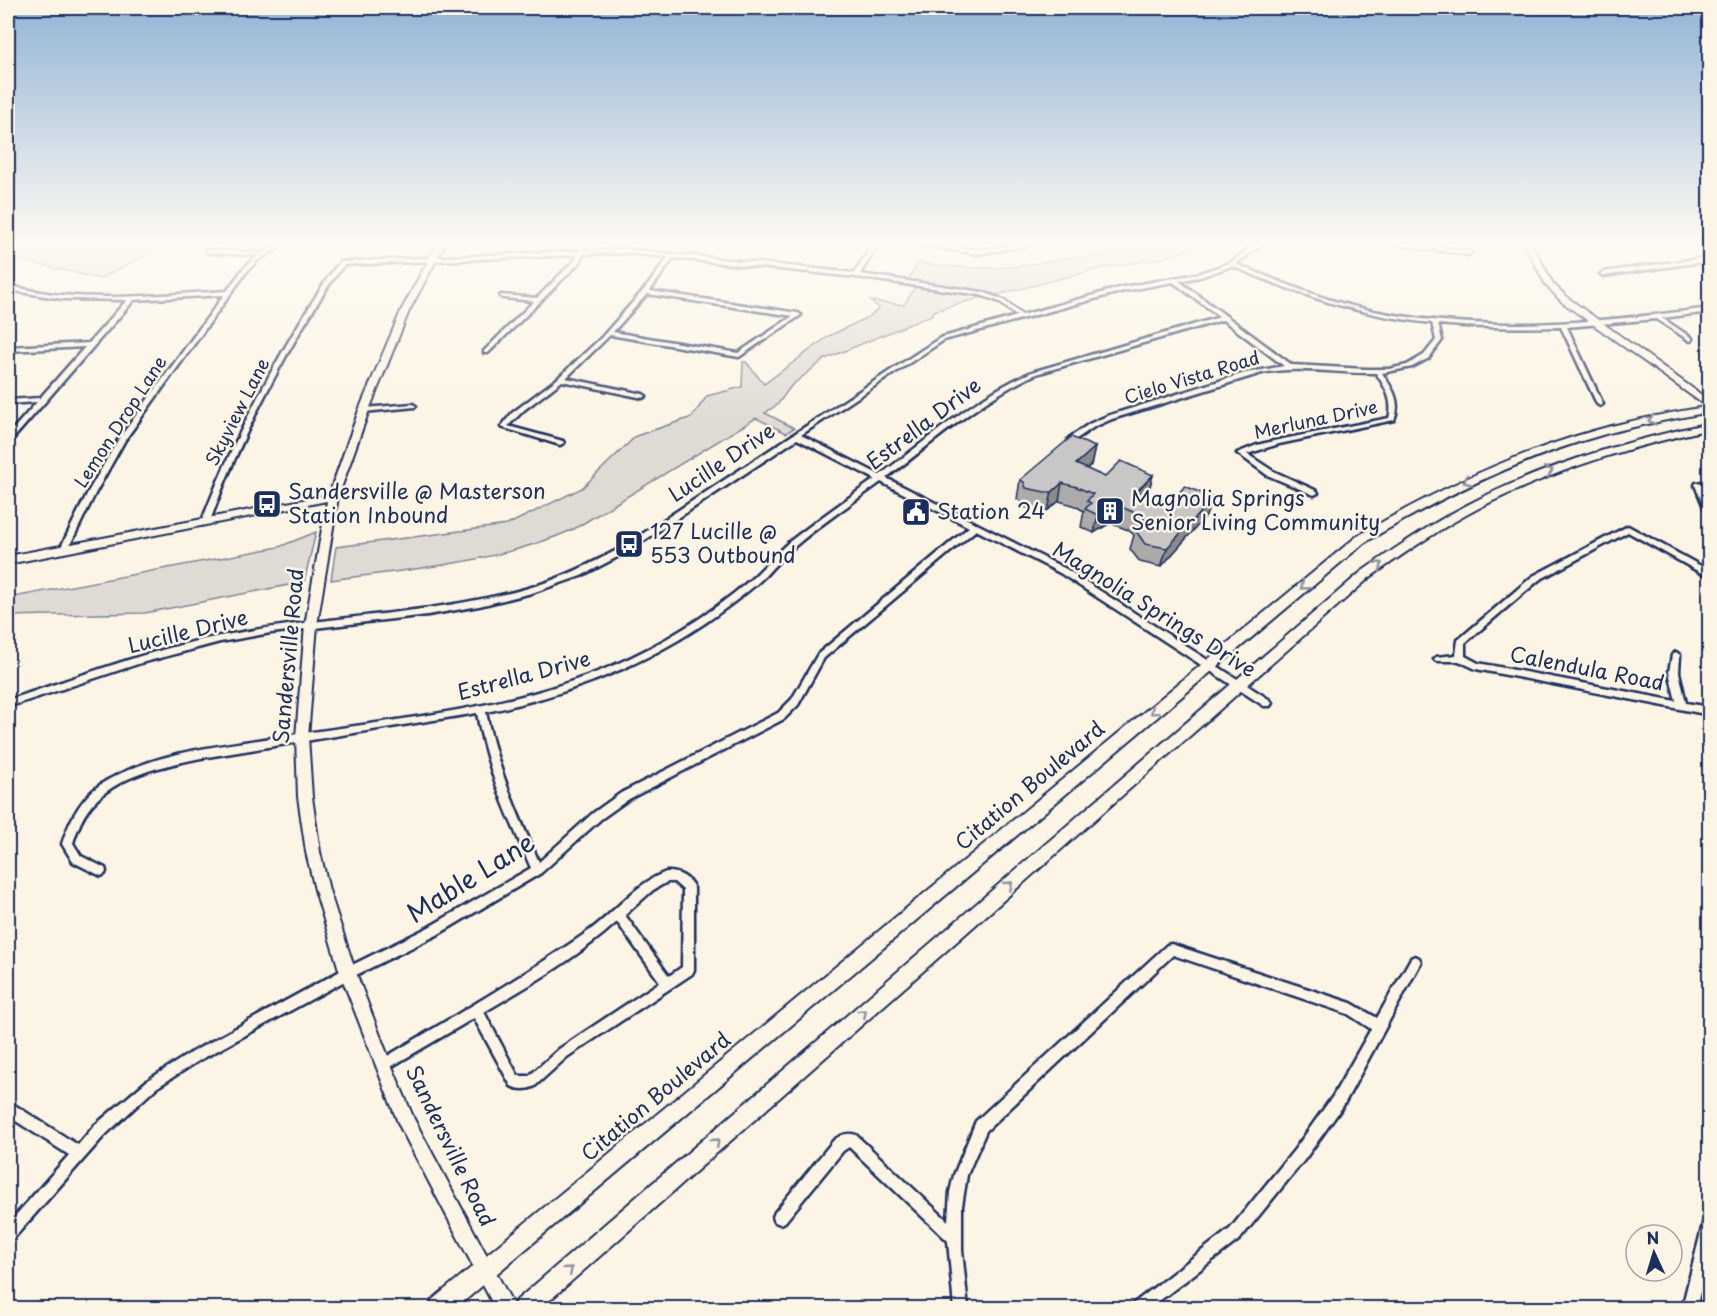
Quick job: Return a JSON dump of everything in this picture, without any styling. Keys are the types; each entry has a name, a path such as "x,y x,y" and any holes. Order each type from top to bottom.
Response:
{"main road":[{"name":"Citation Boulevard","path":"440,1308 1360,540 1458,485 1582,437 1710,407"},
{"path":"525,1308 1238,684 1365,575 1416,537 1486,497 1582,458 1662,435 1710,426"}],"street":[{"path":"8,439 127,303"},
{"name":"Lemon Drop Lane","path":"64,549 83,509 122,440 221,303"},
{"name":"Skyview Lane","path":"207,521 221,479 248,419 316,303"},
{"name":"Sandersville Road","path":"409,303 363,410 333,497 311,625 302,737 305,797 313,852 348,973 383,1065 408,1125 505,1308"},
{"path":"486,352 534,303"},
{"path":"560,443 504,427 561,380 634,303"},
{"path":"607,333 739,355 798,315 721,303"},
{"name":"Skyview Lane","path":"1005,303 1020,316"},
{"name":"Lucille Drive","path":"8,703 198,645 311,625 490,602 570,579 597,567 624,550 942,339 1068,303"},
{"path":"1205,303 1264,345 1290,367"},
{"path":"1342,303 1434,321 1513,328 1597,325 1710,310"},
{"path":"1569,303 1710,407"},
{"path":"1657,317 1690,339"},
{"name":"Estrella Drive","path":"101,872 76,859 67,844 74,822 88,801 109,785 129,775 188,756 481,709 542,695 602,675 667,643 701,622 744,589 790,546 987,398 1022,378 1224,318"},
{"name":"Cielo Vista Road","path":"1072,440 1102,421 1253,373 1290,367 1378,371 1414,364 1428,357 1439,340 1434,321"},
{"path":"1564,327 1600,404"},
{"path":"8,349 90,345"},
{"name":"Merluna Drive","path":"1314,493 1270,473 1241,453 1309,434 1369,425 1392,419 1396,409 1394,396 1378,371"},
{"path":"561,380 643,396"},
{"path":"8,402 41,400"},
{"path":"363,410 413,406"},
{"name":"Magnolia Springs Drive","path":"797,436 1063,571 1267,703"},
{"path":"1710,483 1699,485 1710,512"},
{"path":"8,560 333,497"},
{"name":"Mable Lane","path":"8,1234 78,1153 124,1107 152,1084 196,1056 348,973 433,931 537,870 597,816 625,796 781,716 795,702 821,656 974,527"},
{"path":"1438,659 1460,658 1461,642 1536,578 1628,529 1710,575"},
{"path":"1676,655 1674,672 1682,705"},
{"name":"Calendula Road","path":"1460,658 1476,666 1710,711"},
{"path":"481,709 484,733 497,778 537,870"},
{"path":"383,1065 552,964 619,916 652,883 668,876 680,878 689,888 688,970 563,1053 531,1082 514,1082 476,1010"},
{"path":"619,916 668,984"},
{"path":"961,1308 956,1239 957,1192 965,1160 981,1126 1171,949 1351,1009 1378,1026"},
{"path":"1139,1308 1235,1234 1300,1154 1338,1101 1415,962"},
{"path":"8,1109 78,1153"},
{"path":"780,1217 838,1146 843,1141 851,1140 956,1239"},
{"path":"1689,1308 1709,1227"}],"shaded area":[{"path":"874,303 961,303 934,311 932,315 825,359 791,386 778,404 765,413 794,428 786,433 756,418 574,529 545,541 516,550 455,563 331,580 336,547 507,525 582,488 636,436 692,417 707,396 742,387 743,362 746,362 764,384 829,336 870,316 879,308"},
{"path":"316,532 304,582 145,613 8,616 8,598 279,547"}],"building":[{"path":"1071,437 1095,447 1076,464 1105,477 1121,461 1153,475 1137,491 1168,505 1185,486 1213,498 1167,548 1145,544 1136,531 1146,520 1133,512 1115,504 1098,515 1085,509 1091,503 1087,501 1093,494 1062,483 1052,492 1045,492 1026,488 1024,482 1020,480"}],"place":[{"name":"Sandersville @ Masterson Station Inbound","path":"267,504"},
{"name":"Magnolia Springs Senior Living Community","path":"1110,511"},
{"name":"Station 24","path":"916,512"},
{"name":"127 Lucille @ 553 Outbound","path":"629,544"}]}
